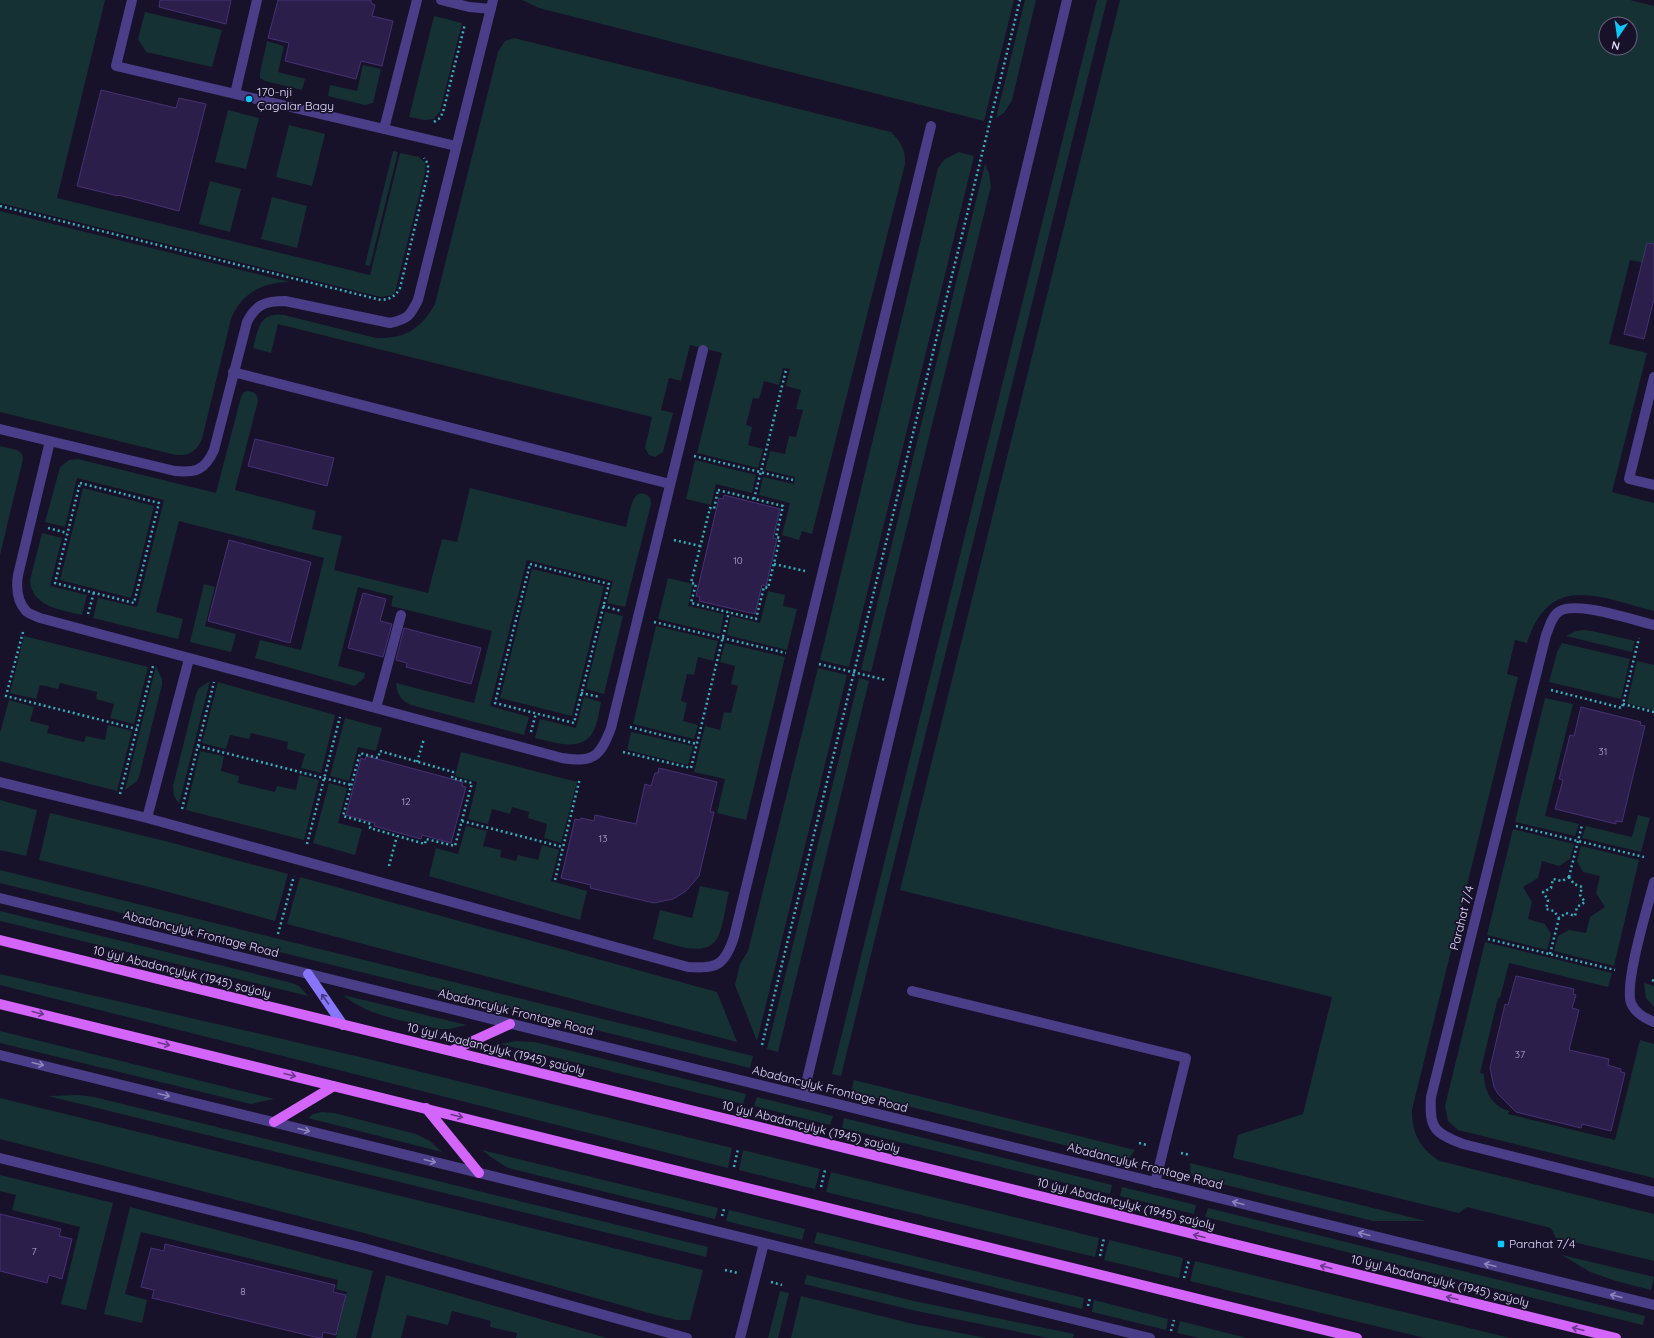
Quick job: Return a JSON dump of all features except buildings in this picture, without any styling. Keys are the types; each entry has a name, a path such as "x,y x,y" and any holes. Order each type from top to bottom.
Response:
{"main road":[{"name":"10 ýyl Abadançylyk (1945) şaýoly","path":"0,940 1616,1338"},
{"path":"308,974 343,1025"},
{"path":"0,1004 1357,1338"},
{"path":"451,1051 510,1024"},
{"path":"274,1122 334,1086"},
{"path":"426,1108 479,1173"}],"street":[{"path":"132,0 116,66 456,146"},
{"path":"234,94 257,0"},
{"path":"384,129 417,0"},
{"path":"0,429 175,470 189,472 201,469 209,461 214,450 247,322 252,312 259,306 272,301 285,301 390,323 404,320 413,311 418,300 492,5 469,7 441,0"},
{"path":"803,1096 1067,0"},
{"path":"0,782 147,818 688,967 704,968 720,963 729,954 734,937 931,126"},
{"path":"50,441 16,589 27,612 40,618 189,659 562,758 580,761 595,756 605,743 611,728 703,350"},
{"path":"233,372 670,484"},
{"path":"1654,377 1629,479 1654,485"},
{"name":"Parahat 7/4","path":"1654,625 1588,609 1572,608 1559,612 1551,623 1546,635 1431,1097 1430,1113 1434,1127 1446,1138 1463,1144 1654,1192"},
{"path":"376,708 400,615"},
{"path":"147,818 189,659"},
{"path":"1654,882 1631,974 1629,989 1631,1003 1641,1017 1654,1022"},
{"name":"Abadancylyk Frontage Road","path":"0,898 1654,1305"},
{"path":"912,991 1186,1058 1155,1183"},
{"path":"0,1055 764,1243 1124,1335 1150,1338"},
{"path":"0,1158 360,1247 687,1338"},
{"path":"740,1338 764,1243"}],"path":[{"path":"762,1045 1020,0"},
{"path":"430,124 436,122 443,112 469,7"},
{"path":"0,206 381,300 387,300 393,297 400,288 428,173 428,164 420,155"},
{"path":"754,498 786,370"},
{"path":"692,463 694,455 793,480"},
{"path":"80,483 159,503 134,602 94,592 55,583 80,483"},
{"path":"718,490 754,498 783,506 776,537 780,538 774,564 768,588 764,587 756,619 691,603 696,584 692,583 700,546 710,508 714,509 718,490"},
{"path":"43,527 68,533"},
{"path":"672,547 673,539 700,546"},
{"path":"530,564 609,584 603,606 574,723 495,703 530,564"},
{"path":"774,564 822,575"},
{"path":"88,617 94,592"},
{"path":"603,606 624,612"},
{"path":"623,752 691,768 729,612"},
{"path":"652,629 656,614"},
{"path":"654,622 786,653"},
{"path":"18,628 23,632 30,634"},
{"path":"23,632 6,696 136,729"},
{"path":"1547,690 1622,708 1638,642"},
{"path":"121,790 153,664"},
{"path":"819,664 870,676"},
{"path":"182,807 215,679"},
{"path":"1623,704 1654,712"},
{"path":"308,841 341,713"},
{"path":"627,733 630,719"},
{"path":"628,727 697,744"},
{"path":"417,762 424,737 432,739"},
{"path":"620,755 623,752 624,745"},
{"path":"198,746 351,785"},
{"path":"380,751 453,772 452,778 472,783 454,846 426,838 425,844 370,828 371,824 343,816 351,785 360,753 378,758 380,751"},
{"path":"555,880 580,777"},
{"path":"575,778 585,778"},
{"path":"462,821 563,847"},
{"path":"1514,825 1644,857"},
{"path":"1559,918 1554,911 1546,909 1548,900 1544,892 1551,888 1553,879 1562,881 1569,877 1582,825"},
{"path":"384,883 397,836"},
{"path":"278,934 294,876"},
{"path":"1550,954 1559,918 1566,913 1575,916 1577,907 1585,902 1580,895 1582,887 1574,884 1569,877"},
{"path":"1486,938 1616,970"},
{"path":"733,1169 738,1149"},
{"path":"821,1190 825,1170"},
{"path":"1099,1258 1104,1238"},
{"path":"1184,1279 1189,1260"},
{"path":"1171,1331 1174,1320"}],"green space":[{"path":"0,0 105,0 57,198 370,275 400,153 419,157 425,163 425,172 395,292 392,295 381,297 0,203"},
{"path":"522,0 1014,0 984,121 539,8"},
{"path":"1025,0 1036,0 1012,100 1004,113 996,118"},
{"path":"1097,0 1107,0 841,1076 832,1074"},
{"path":"1120,0 1630,0 1654,6 1654,265 1630,260 1609,344 1647,353 1612,492 1654,503 1654,611 1596,596 1579,595 1563,598 1549,606 1537,620 1527,643 1515,640 1507,674 1518,677 1412,1110 1412,1119 1418,1140 1422,1146 1440,1161 1654,1214 1654,1261 1556,1238 1551,1228 1467,1207 1459,1213 1233,1158 1238,1135 1303,1114 1332,997 900,890"},
{"path":"145,12 222,30 212,67 146,52 138,39"},
{"path":"434,16 462,23 440,111 434,119 425,120 409,117"},
{"path":"514,38 891,132 898,139 904,151 905,164 812,534 802,531 799,540 782,535 790,503 759,495 763,477 794,484 795,477 765,470 770,451 785,454 789,436 796,437 803,410 796,409 801,390 786,386 790,369 783,368 779,385 764,381 759,399 753,398 746,425 752,427 748,445 763,449 758,468 697,453 722,353 690,345 681,381 669,378 661,410 673,413 663,452 655,457 649,455 645,448 652,417 278,324 271,353 253,348 261,323 269,316 284,315 376,338 386,338 395,337 411,331 430,313 435,304 498,52 505,41"},
{"path":"267,41 284,46 278,72 305,79 302,90 265,81 260,78"},
{"path":"363,65 381,69 373,103 365,105 328,96 330,85 357,91"},
{"path":"228,110 259,118 246,169 215,162"},
{"path":"289,125 325,134 312,186 276,177"},
{"path":"393,151 398,152 370,266 365,265"},
{"path":"959,152 974,156 849,667 820,660 938,168 945,159"},
{"path":"985,164 989,173 991,186 871,672 861,670"},
{"path":"210,181 241,189 230,232 199,224"},
{"path":"272,197 307,206 297,248 261,239"},
{"path":"0,211 290,282 271,284 254,291 241,302 235,310 231,319 202,439 195,450 189,454 176,455 0,412"},
{"path":"248,391 255,394 258,401 235,490 316,511 312,529 342,536 334,570 428,593 442,539 457,542 470,488 626,527 631,505 637,495 640,493 649,497 651,504 625,607 607,603 613,581 527,560 490,706 529,717 524,735 411,705 402,699 397,691 396,683 474,703 492,631 391,606 393,596 358,587 338,666 365,673 364,678 355,686 255,658 260,640 301,650 324,558 179,521 156,612 183,619 178,639 93,618 98,598 137,607 164,500 77,478 65,527 45,522 60,467 69,460 78,459 216,493 241,397 244,392"},
{"path":"0,446 17,450 22,454 23,459 0,555"},
{"path":"695,460 756,475 752,493 716,484 711,505 686,499"},
{"path":"83,488 154,506 131,598 60,580"},
{"path":"42,533 62,538 50,586 87,595 82,615 49,606 36,596 32,589 30,580"},
{"path":"532,569 604,586 572,716 500,698"},
{"path":"668,578 693,584 688,606 724,614 720,634 658,619"},
{"path":"204,584 215,587 205,626 236,634 231,652 190,642"},
{"path":"768,591 785,595 783,606 797,609 787,650 727,635 731,616 760,623"},
{"path":"605,612 623,616 604,694 586,689"},
{"path":"656,626 718,641 713,661 698,657 694,675 687,674 681,701 687,703 683,721 698,725 694,739 633,724"},
{"path":"1583,630 1635,641 1632,652 1566,636 1576,631"},
{"path":"24,636 148,667 134,724 110,718 114,704 96,699 97,692 60,683 58,689 40,685 36,699 10,693"},
{"path":"725,643 785,657 746,820 717,813 725,779 694,772 705,726 720,730 724,712 731,713 738,686 731,684 735,666 720,662"},
{"path":"1562,643 1630,659 1621,699 1549,682 1557,652"},
{"path":"1637,661 1654,665 1654,710 1627,703"},
{"path":"156,666 162,679 162,685 139,777 137,781 125,790"},
{"path":"818,668 847,675 757,1041 735,985 740,964 748,951"},
{"path":"859,678 869,681 778,1052 767,1049"},
{"path":"210,681 179,804 174,796 173,786 196,694 199,688"},
{"path":"218,682 335,715 321,773 301,768 305,754 287,749 288,742 251,733 249,739 230,735 226,749 202,743"},
{"path":"584,697 601,702 596,725 588,738 582,742 567,744 535,738 540,719 576,728"},
{"path":"1545,698 1573,704 1545,816 1579,824 1575,836 1515,822"},
{"path":"9,700 34,707 30,721 49,726 47,733 84,742 86,736 105,740 108,725 132,731 117,791 0,761 0,733"},
{"path":"345,718 382,728 376,751 358,747 349,781 330,776"},
{"path":"631,732 693,746 688,765 627,750"},
{"path":"200,751 224,756 221,771 239,776 238,783 275,792 277,786 296,790 299,775 319,780 304,840 186,810"},
{"path":"461,752 577,782 561,843 544,838 547,824 528,818 529,812 512,807 510,814 492,809 488,824 468,819 477,782 455,776"},
{"path":"329,783 347,788 338,823 362,829 355,855 313,843"},
{"path":"0,800 37,810 26,856 0,850"},
{"path":"50,813 169,842 288,874 275,921 157,889 39,860"},
{"path":"1638,815 1650,818 1641,852 1582,838 1586,826 1632,837"},
{"path":"466,826 487,831 483,846 501,850 500,857 516,861 518,855 538,860 542,845 559,850 551,881 587,891 580,920 429,876 436,848 458,854"},
{"path":"1513,829 1574,844 1570,859 1559,866 1542,861 1538,878 1523,887 1532,902 1528,919 1545,924 1551,934 1547,950 1487,935"},
{"path":"1581,846 1639,860 1614,966 1554,951 1558,936 1569,930 1586,933 1590,917 1605,907 1596,893 1600,876 1583,872 1577,861"},
{"path":"0,870 753,1056 750,1068 0,883"},
{"path":"300,877 717,992 737,1042 287,924"},
{"path":"700,886 729,892 720,933 712,944 705,948 697,949 678,946 653,939 660,910 692,918"},
{"path":"0,911 292,983 299,986 308,996 0,921"},
{"path":"1485,942 1612,973 1608,987 1509,963 1500,998 1498,998 1480,1073 1484,1074 1487,1092 1490,1097 1498,1106 1509,1111 1508,1114 1615,1140 1640,1040 1654,1044 1654,1178 1458,1130 1448,1121 1445,1106"},
{"path":"0,974 360,1057 732,1148 728,1168 0,985"},
{"path":"1644,983 1654,986 1654,1007 1646,998"},
{"path":"343,995 467,1025 449,1029 439,1029 401,1021 364,1008"},
{"path":"0,1031 274,1099 251,1104 0,1043"},
{"path":"516,1041 535,1042 746,1094 743,1104 500,1044"},
{"path":"854,1080 1135,1150 1130,1157 1124,1160 851,1092"},
{"path":"78,1095 94,1097 708,1247 706,1257 48,1096"},
{"path":"757,1097 833,1116 830,1125 754,1106"},
{"path":"0,1098 703,1270 690,1320 677,1320 656,1315 364,1233 0,1139"},
{"path":"322,1112 334,1113 416,1134 430,1141 442,1152 308,1118 313,1114"},
{"path":"844,1118 1112,1185 1110,1194 842,1128"},
{"path":"482,1150 718,1208 715,1219 508,1168"},
{"path":"743,1150 820,1169 815,1189 739,1170"},
{"path":"1190,1163 1426,1221 1373,1221 1194,1177 1191,1174"},
{"path":"831,1172 1099,1238 1095,1257 826,1192"},
{"path":"0,1175 113,1203 86,1310 61,1304 80,1227 12,1210 16,1195 0,1191"},
{"path":"1122,1187 1196,1205 1194,1214 1120,1196"},
{"path":"130,1207 373,1271 356,1338 336,1338 347,1292 336,1289 338,1280 141,1232 125,1294 147,1300 142,1323 104,1314"},
{"path":"1208,1208 1645,1316 1643,1325 1205,1217"},
{"path":"729,1210 805,1229 802,1240 726,1221"},
{"path":"817,1232 1084,1298 1082,1309 814,1243"},
{"path":"1109,1240 1183,1258 1179,1278 1104,1260"},
{"path":"1562,1255 1654,1277 1651,1290 1616,1281 1590,1272"},
{"path":"1195,1261 1510,1338 1425,1338 1190,1281"},
{"path":"386,1275 607,1338 516,1338 517,1333 490,1327 491,1321 452,1311 448,1325 407,1315 401,1338 371,1338"},
{"path":"807,1275 914,1301 1074,1334 1073,1338 1048,1338 912,1310 804,1284"},
{"path":"780,1291 789,1293 778,1338 768,1338"},
{"path":"801,1296 909,1323 986,1338 791,1338"},
{"path":"1094,1300 1168,1319 1166,1330 1092,1312"},
{"path":"1180,1321 1247,1338 1199,1338 1177,1333"}],"place":[{"name":"170-nji Çagalar Bagy","path":"249,99"},
{"name":"Parahat 7/4","path":"1501,1244"}]}
